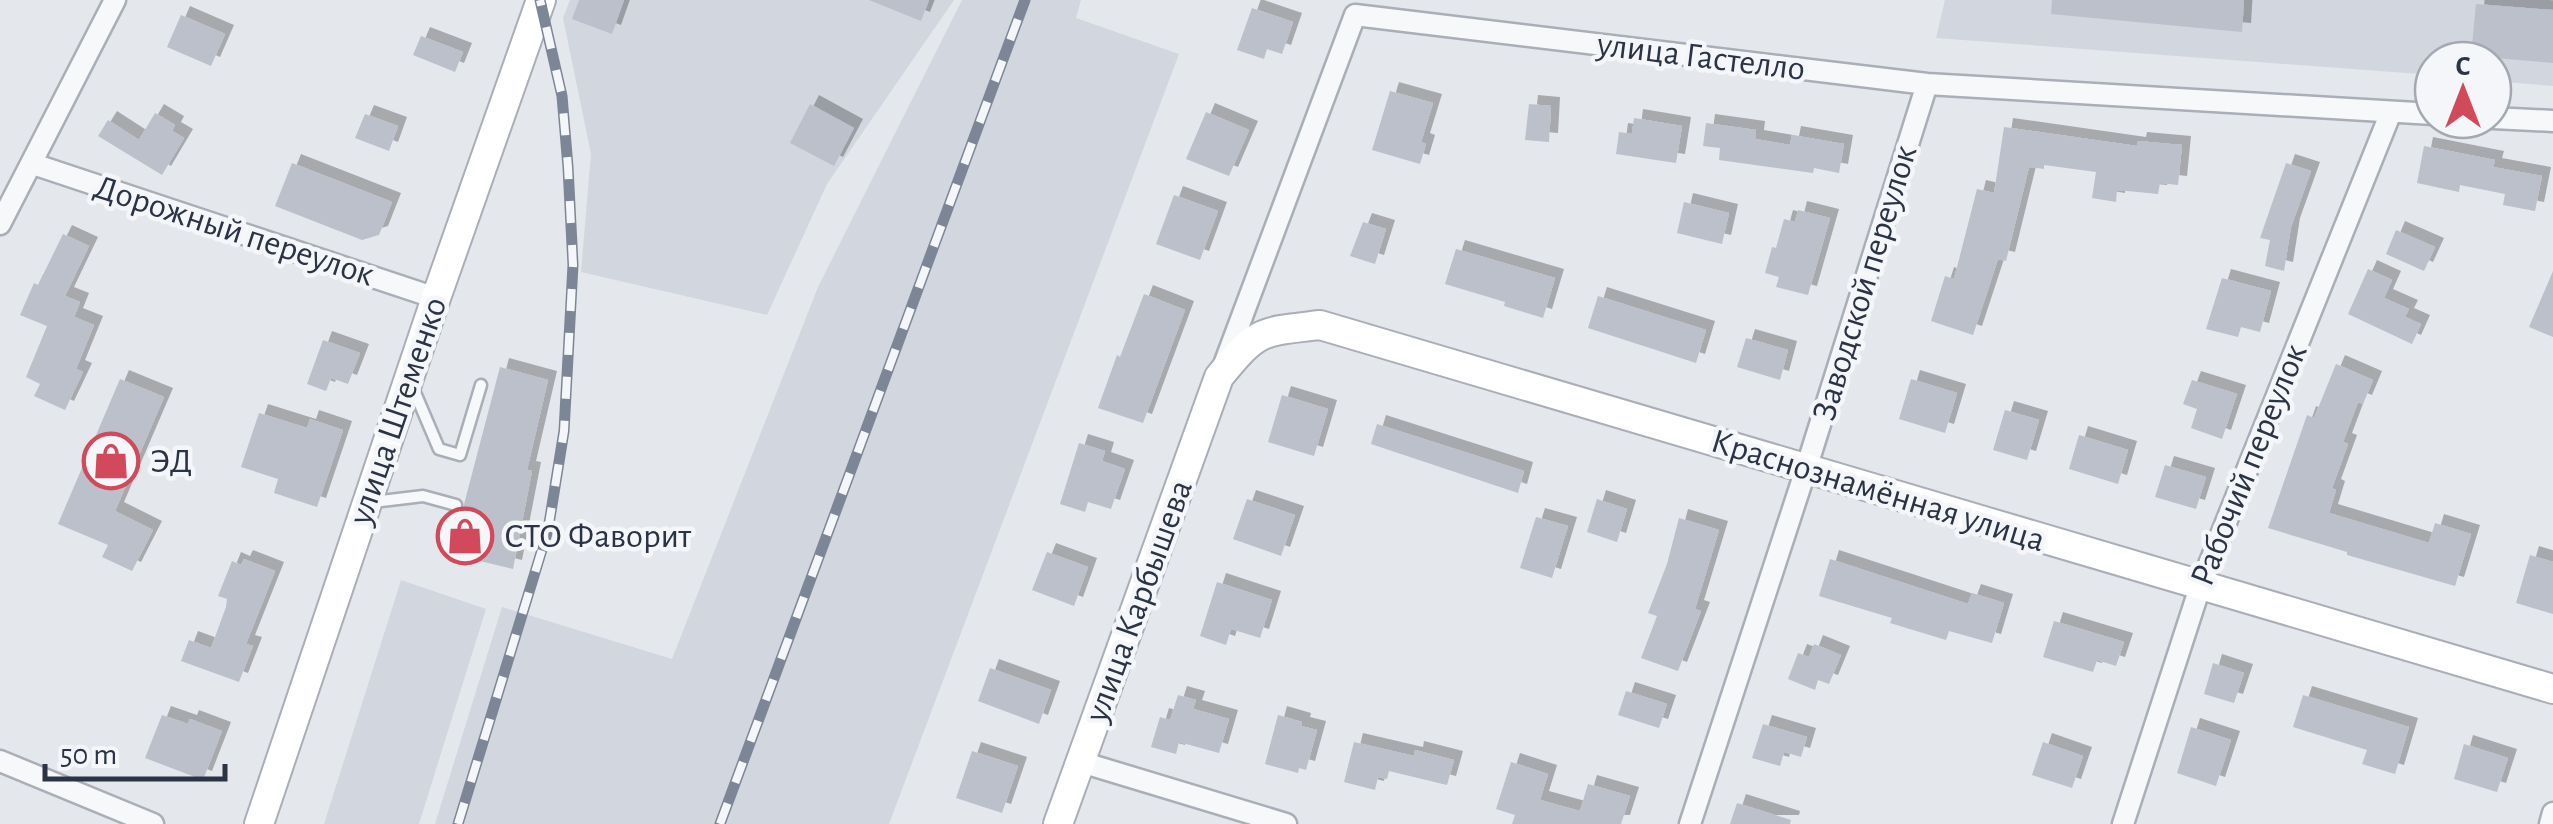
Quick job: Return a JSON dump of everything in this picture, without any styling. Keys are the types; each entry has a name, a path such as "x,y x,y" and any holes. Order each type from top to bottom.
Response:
{"main road":[{"name":"улица Штеменко","path":"258,824 541,0"},
{"name":"Краснознамённая улица","path":"1220,378 1248,342 1270,331 1320,325 2553,689"},
{"name":"улица Карбышева","path":"1058,824 1220,378"}],"street":[{"path":"0,224 115,0"},
{"name":"улица Гастелло","path":"1220,378 1356,15 1927,84 2413,113"},
{"name":"Заводской переулок","path":"1690,824 1927,84"},
{"name":"Рабочий переулок","path":"2122,824 2200,587 2391,112"},
{"path":"2513,119 2553,121"},
{"name":"Дорожный переулок","path":"33,164 436,298"},
{"path":"0,760 153,824"},
{"path":"1081,762 1286,824"},
{"path":"2550,824 2553,813"}],"lane":[{"path":"409,378 439,449 460,455 481,385"},
{"path":"367,502 423,496 456,505"}],"shaded area":[{"path":"570,0 954,0 827,184 767,315 581,272 591,154 563,18"},
{"path":"962,0 1081,0 1076,18 1179,54 889,824 435,824 502,607 672,659 818,287"},
{"path":"1945,0 2553,0 2553,86 2513,83 2513,40 2413,40 2413,74 1936,38"},
{"path":"401,580 486,609 419,824 324,824"}],"building":[{"path":"579,0 624,0 612,34 572,19"},
{"path":"869,0 929,0 921,21"},
{"path":"2052,0 2244,0 2242,32 2051,14"},
{"path":"2476,4 2553,10 2553,63 2513,60 2513,40 2473,40"},
{"path":"1252,8 1293,22 1282,54 1267,49 1264,59 1237,50"},
{"path":"181,15 225,34 211,66 167,47"},
{"path":"421,36 463,52 455,72 413,55"},
{"path":"1390,91 1433,103 1421,142 1426,144 1420,164 1372,150"},
{"path":"810,104 854,128 834,166 790,143"},
{"path":"1529,104 1551,106 1549,142 1525,140"},
{"path":"1206,112 1249,130 1229,176 1186,159"},
{"path":"155,113 175,125 172,131 184,138 162,175 98,136 108,120 139,140"},
{"path":"365,114 398,126 389,151 355,138"},
{"path":"1634,118 1682,126 1676,163 1616,154 1619,132 1632,134"},
{"path":"1706,123 1756,130 1755,139 1790,145 1792,135 1844,144 1839,173 1719,160 1720,148 1703,146"},
{"path":"2004,127 2137,146 2138,141 2182,145 2178,185 2160,183 2158,194 2117,190 2116,202 2092,198 2096,172 2044,165 2044,169 2029,167 2006,261 1998,259 1973,335 1931,321 1945,276 1954,279 1977,189 1994,193"},
{"path":"2424,146 2495,160 2493,167 2542,176 2535,211 2503,205 2505,194 2460,185 2459,192 2417,183"},
{"path":"292,163 392,202 379,235 362,240 275,206"},
{"path":"2286,163 2311,171 2291,227 2284,271 2265,266 2270,240 2260,238"},
{"path":"1174,195 1218,211 1200,260 1156,244"},
{"path":"1684,202 1729,213 1722,244 1677,233"},
{"path":"1798,210 1830,218 1808,295 1776,287 1779,277 1765,273 1784,219 1795,222"},
{"path":"1363,222 1386,229 1375,264 1350,256"},
{"path":"2396,230 2435,247 2424,271 2386,254"},
{"path":"63,234 89,246 65,296 80,302 74,317 94,325 76,369 83,372 65,410 34,396 40,384 26,377 47,326 20,315"},
{"path":"1456,249 1555,278 1543,318 1445,284"},
{"path":"2368,269 2392,280 2384,298 2409,309 2405,317 2421,324 2412,344 2348,314"},
{"path":"2553,271 2553,337 2529,327"},
{"path":"2222,278 2271,291 2260,332 2241,327 2238,337 2206,329"},
{"path":"1144,294 1185,310 1143,423 1098,408"},
{"path":"1598,296 1706,330 1696,363 1588,328"},
{"path":"1746,338 1788,350 1780,380 1737,367"},
{"path":"323,340 360,353 348,384 331,378 326,391 307,384"},
{"path":"2336,364 2373,380 2363,404 2358,402 2343,442 2348,444 2332,488 2336,490 2329,513 2429,543 2435,523 2471,534 2455,586 2268,528 2307,415 2314,418"},
{"path":"500,367 548,380 527,470 532,471 513,569 451,554"},
{"name":"ЭД","path":"120,379 164,397 115,511 153,530 132,571 102,557 108,545 58,524"},
{"path":"1911,379 1957,393 1945,433 1899,419"},
{"path":"2192,380 2237,394 2222,439 2191,428 2197,409 2183,404"},
{"path":"1282,395 1328,409 1314,456 1268,442"},
{"path":"2005,410 2039,420 2027,460 1993,450"},
{"path":"259,413 307,428 310,419 343,430 317,507 274,493 278,479 241,467"},
{"path":"1377,424 1524,471 1518,493 1371,444"},
{"path":"2079,435 2128,450 2118,484 2069,469"},
{"path":"1079,443 1105,451 1102,461 1125,469 1111,509 1088,502 1085,512 1060,504"},
{"path":"2165,465 2206,477 2196,509 2155,497"},
{"path":"1247,499 1295,515 1281,556 1233,539"},
{"path":"1597,499 1627,509 1617,542 1587,532"},
{"path":"1536,517 1568,526 1552,578 1520,568"},
{"path":"1679,518 1719,530 1695,609 1701,611 1678,671 1641,658 1657,616 1648,613"},
{"path":"1047,552 1088,567 1074,606 1032,590"},
{"path":"2530,555 2553,562 2553,614 2516,603"},
{"path":"244,559 275,571 246,644 253,646 239,682 181,661 189,640 211,648 226,607 227,599 218,596 232,561 241,565"},
{"path":"1830,559 1968,604 1972,593 2004,603 1992,643 1949,631 1946,640 1890,623 1892,618 1819,596"},
{"path":"1217,582 1272,600 1260,638 1231,629 1226,645 1200,636"},
{"path":"2054,621 2124,642 2116,666 2097,660 2093,672 2043,657"},
{"path":"1814,644 1841,655 1829,684 1818,680 1815,690 1788,679 1798,653 1809,657"},
{"path":"2213,663 2244,673 2234,703 2204,694"},
{"path":"990,668 1051,690 1039,724 978,701"},
{"path":"1626,691 1667,704 1659,728 1618,715"},
{"path":"1178,695 1196,700 1193,709 1229,719 1219,753 1179,742 1176,754 1151,747 1160,717 1170,720"},
{"path":"2303,695 2409,727 2395,774 2362,764 2367,750 2293,727"},
{"path":"162,715 188,724 190,719 222,731 203,780 145,758"},
{"path":"1278,715 1317,730 1306,770 1299,768 1298,773 1265,764"},
{"path":"1763,724 1807,737 1801,757 1784,752 1780,766 1752,758"},
{"path":"2191,727 2231,740 2216,786 2177,773"},
{"path":"1354,742 1414,756 1415,750 1454,760 1447,785 1389,771 1387,779 1378,777 1375,790 1344,782"},
{"path":"2043,742 2083,756 2072,788 2032,775"},
{"path":"2464,744 2508,758 2497,792 2454,779"},
{"path":"972,751 1018,766 1002,813 956,798"},
{"path":"1511,762 1548,774 1540,800 1580,811 1588,784 1630,796 1621,824 1512,824 1515,815 1496,809"},
{"path":"1737,803 1791,820 1790,824 1730,824"}],"railway":[{"path":"458,824 548,530 564,431 573,265 568,167 562,96 540,0"},
{"path":"720,824 1025,0"}],"place":[{"name":"ЭД","path":"111,461"},
{"name":"СТО Фаворит","path":"465,536"}]}
